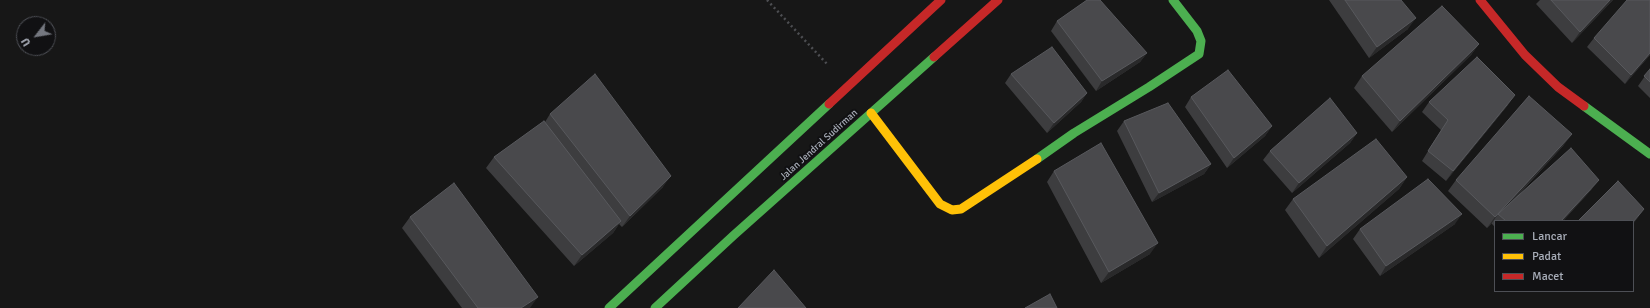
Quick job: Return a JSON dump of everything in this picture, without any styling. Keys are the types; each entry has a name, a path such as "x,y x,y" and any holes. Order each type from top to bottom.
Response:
{"main road":[{"path":"609,308 941,0"},
{"name":"Jalan Jendral Sudirman","path":"655,308 734,235 998,0"},
{"path":"871,113 940,204 952,210 961,209 1074,133 1150,87 1199,54 1201,41 1197,31 1173,0"},
{"path":"1480,0 1525,55 1558,87 1650,154"}],"path":[{"path":"767,0 847,86"}],"building":[{"path":"1087,0 1100,0 1147,53 1102,81 1057,21"},
{"path":"1345,0 1401,0 1416,18 1377,47"},
{"path":"1551,0 1610,0 1580,32"},
{"path":"1627,0 1650,0 1650,53 1631,75 1594,38"},
{"path":"1442,6 1479,44 1400,121 1362,76"},
{"path":"1052,47 1087,93 1054,123 1011,74"},
{"path":"1477,57 1515,95 1453,171 1428,151 1448,120 1429,102"},
{"path":"1650,69 1650,82 1644,76"},
{"path":"1228,70 1272,126 1234,158 1191,97"},
{"path":"595,74 671,176 630,216 550,114"},
{"path":"1529,96 1572,134 1495,217 1456,180"},
{"path":"1330,98 1357,133 1299,183 1270,151"},
{"path":"1168,103 1211,164 1159,193 1124,121"},
{"path":"544,121 621,221 582,255 494,157"},
{"path":"1376,139 1407,177 1327,246 1293,199"},
{"path":"1101,143 1158,243 1109,272 1054,171"},
{"path":"1571,148 1599,180 1562,220 1505,220 1498,214"},
{"path":"1428,179 1462,214 1386,266 1360,229"},
{"path":"1618,181 1644,209 1634,221 1579,220"},
{"path":"454,183 538,297 521,308 478,308 410,217"},
{"path":"774,270 806,308 738,308"},
{"path":"1050,294 1057,308 1025,308"}],"traffic: fast":[{"path":"1037,159 1074,133 1199,54 1201,41 1197,31 1173,0"},
{"path":"655,308 734,235 934,57"},
{"path":"609,308 829,104"},
{"path":"1584,106 1650,154"}],"traffic: slow":[{"path":"871,113 940,204 952,210 961,209 1037,159"}],"traffic: jam":[{"path":"829,104 941,0"},
{"path":"934,57 998,0"},
{"path":"1480,0 1525,55 1558,87 1584,106"}]}
